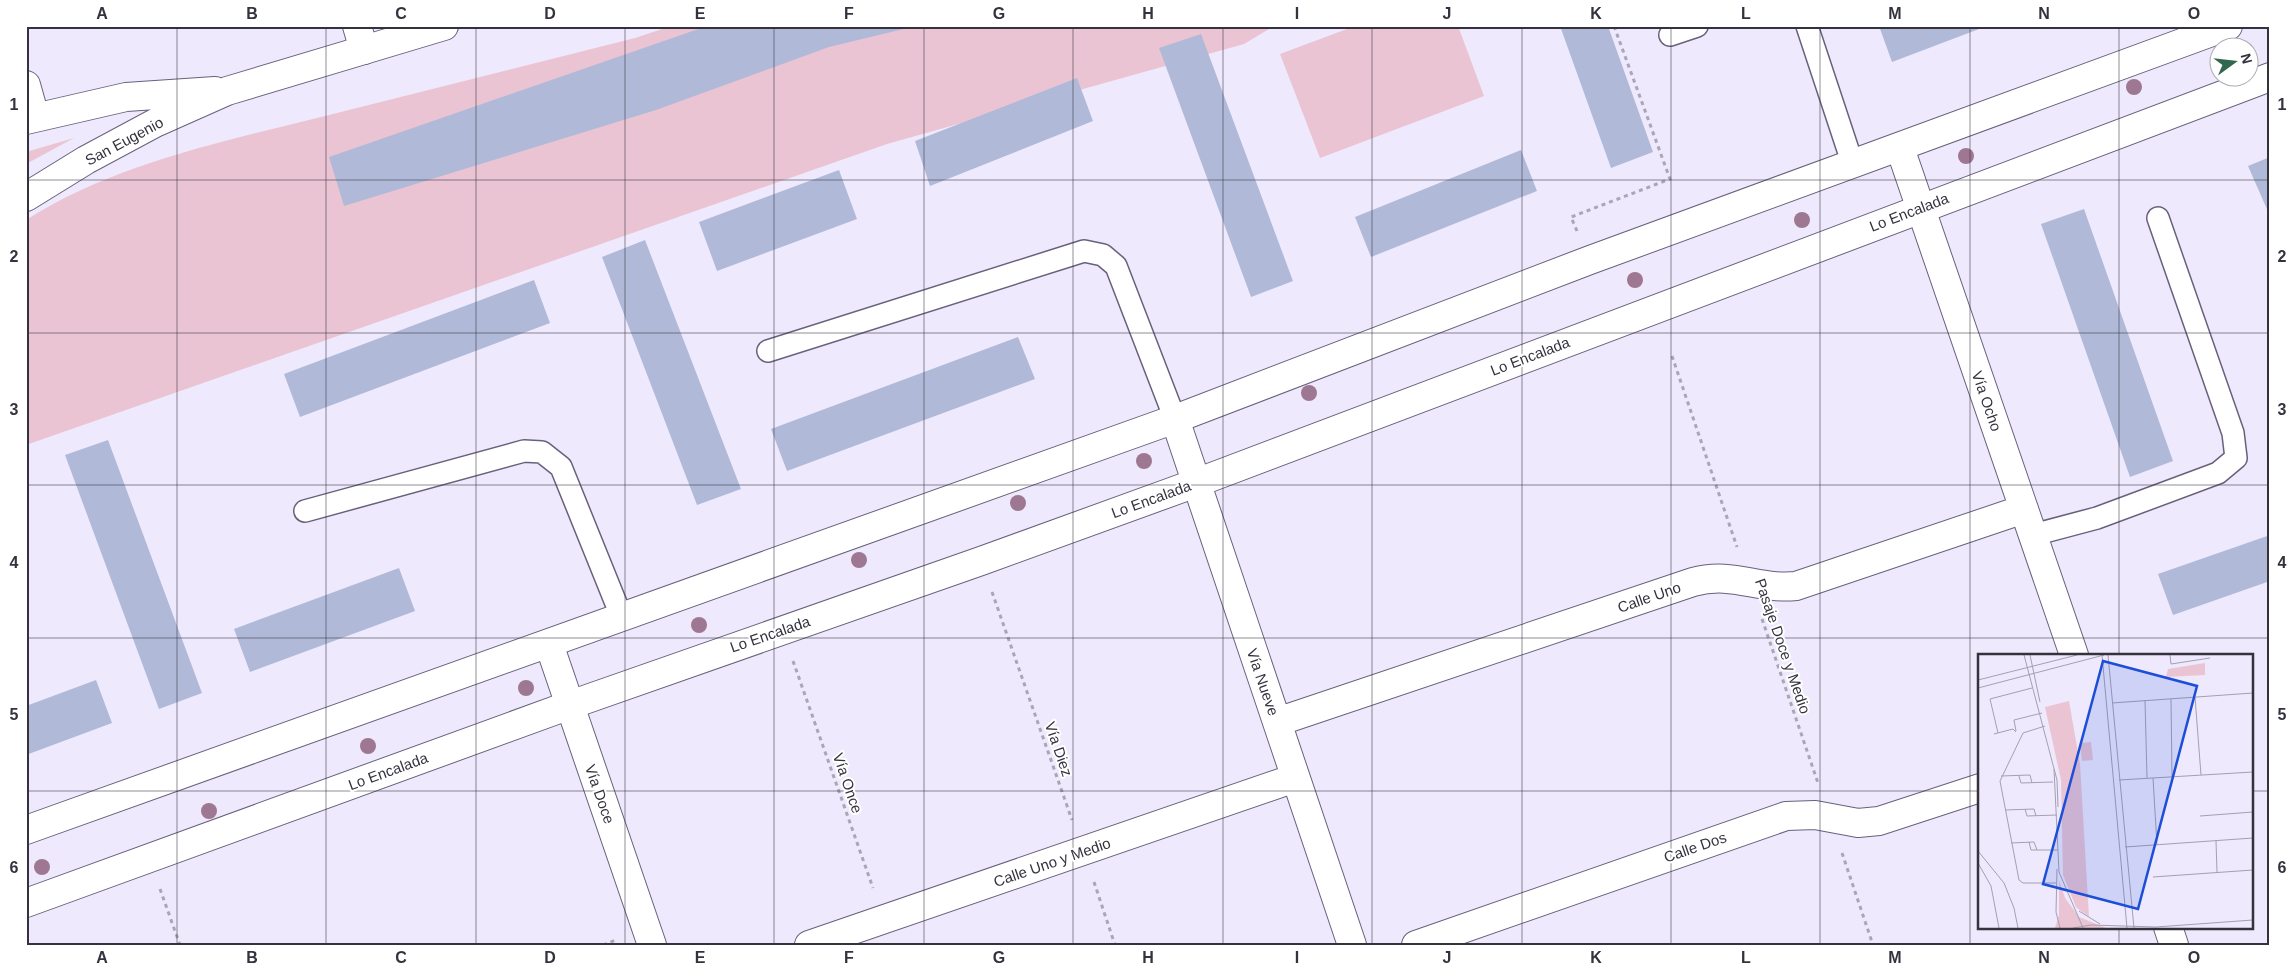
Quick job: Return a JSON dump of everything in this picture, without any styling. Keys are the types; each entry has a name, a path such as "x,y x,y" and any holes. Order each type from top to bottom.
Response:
{"street":[{"name":"San Eugenio","path":"26,197 86,160 146,128 227,91 361,38 444,26"},
{"path":"26,830 1175,419 1590,260 1900,148 2223,35"},
{"path":"26,85 31,118"},
{"name":"Lo Encalada","path":"26,903 570,705 782,629 981,561 1196,482 1921,208 2223,88"},
{"name":"San Eugenio","path":"31,118 126,98 176,92 227,91"},
{"name":"Vía Ocho","path":"1900,148 2074,654"},
{"name":"Vía Nueve","path":"1175,419 1352,945"},
{"name":"Calle Uno","path":"1276,722 1694,582 1721,577 1780,588 1811,583 2024,509"},
{"name":"Vía Doce","path":"549,644 652,945"},
{"name":"Calle Uno y Medio","path":"809,945 1295,778"},
{"name":"Calle Dos","path":"1416,945 1771,821 1801,815 1858,823 1879,820 1978,789"},
{"path":"2168,928 2174,945"}],"lane":[{"path":"1670,35 1697,26"},
{"path":"1807,26 1853,165"},
{"path":"2033,535 2097,518 2218,473 2236,458 2233,433 2158,218"},
{"path":"768,351 1084,251 1103,255 1116,266 1175,419"},
{"path":"305,511 524,451 542,452 561,467 622,618"}],"path":[{"path":"1590,260 1571,217 1670,179 1614,26"},
{"name":"Pasaje Doce y Medio","path":"1672,356 1873,945"},
{"name":"Vía Diez","path":"981,561 1115,945"},
{"name":"Vía Once","path":"782,629 884,919"},
{"path":"149,858 180,945"}],"shaded area":[{"path":"671,26 1274,26 1244,44 887,144 26,445 26,220 95,184 169,157 245,136 635,38"},
{"path":"1355,26 1458,26 1484,96 1320,158 1280,54"},
{"path":"74,138 26,164 26,152"}],"building":[{"path":"707,26 912,27 829,47 656,110 344,206 329,157"},
{"path":"1560,26 1608,26 1653,152 1611,168"},
{"path":"1879,26 1987,26 1892,62"},
{"path":"1201,34 1293,281 1251,297 1159,48"},
{"path":"1077,78 1093,121 930,186 915,141"},
{"path":"1521,150 1537,191 1371,257 1355,217"},
{"path":"2270,157 2270,216 2248,166"},
{"path":"839,170 857,219 717,271 699,222"},
{"path":"2084,209 2173,461 2130,477 2041,224"},
{"path":"645,240 741,489 697,505 602,257"},
{"path":"534,280 550,323 300,417 284,374"},
{"path":"1018,337 1035,379 787,471 771,429"},
{"path":"108,440 202,693 159,709 65,455"},
{"path":"2270,535 2270,581 2173,615 2158,574"},
{"path":"399,568 415,611 250,672 234,629"},
{"path":"96,680 112,723 26,755 26,706"}]}
